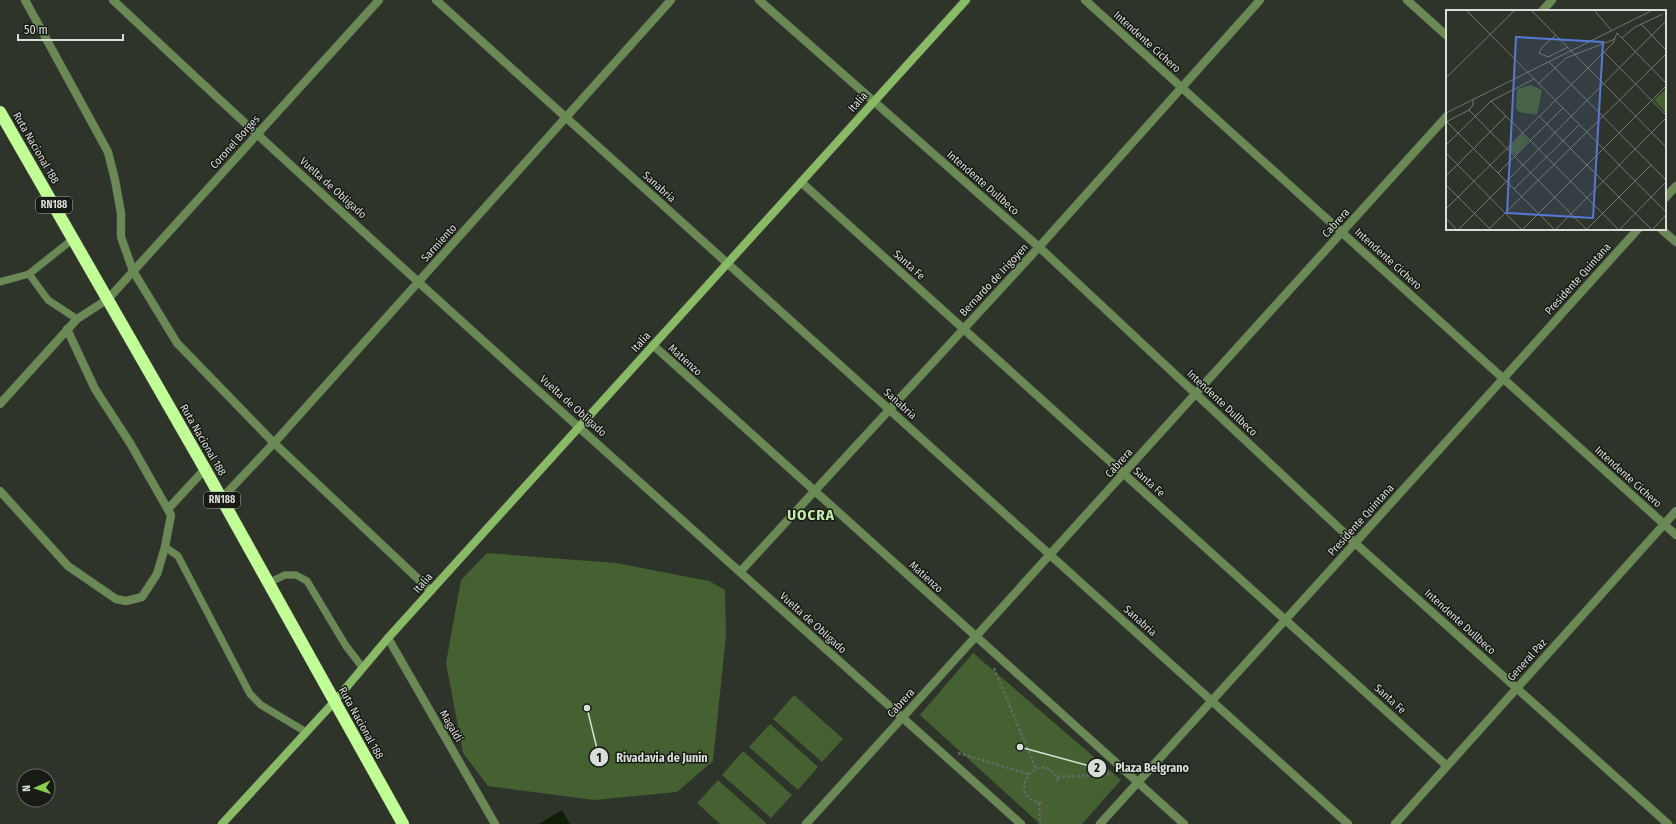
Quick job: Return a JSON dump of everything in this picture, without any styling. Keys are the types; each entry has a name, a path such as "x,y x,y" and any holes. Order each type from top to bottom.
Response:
{"highway":[{"name":"Ruta Nacional 188","path":"0,112 205,469 403,824"}],"street":[{"path":"25,0 108,152 120,212 121,237 133,271 177,343 274,443 431,591"},
{"name":"Vuelta de Obligado","path":"113,0 257,135 1021,824"},
{"name":"Coronel Borges","path":"0,404 76,319 108,299 379,0"},
{"name":"Sanabria","path":"436,0 1348,824"},
{"name":"Sarmiento","path":"221,499 274,443 671,0"},
{"name":"Intendente Dullbeco","path":"759,0 1039,247 1356,543 1668,824"},
{"name":"Italia","path":"222,824 334,702 388,638 966,0"},
{"name":"Intendente Cichero","path":"1085,0 1676,535"},
{"name":"Bernardo de Irigoyen","path":"740,572 1039,247 1260,0"},
{"path":"1407,0 1446,35"},
{"path":"1543,10 1552,0"},
{"name":"Cabrera","path":"806,824 1446,117"},
{"name":"Santa Fe","path":"801,182 1447,766"},
{"path":"1666,197 1676,186"},
{"name":"Presidente Quintana","path":"1100,824 1356,543 1637,230"},
{"path":"1662,230 1676,242"},
{"path":"0,491 68,566 116,600 126,601 142,597 157,574 165,547 171,515 130,444 95,389 67,329"},
{"name":"Matienzo","path":"653,346 1184,824"},
{"path":"168,509 205,469"},
{"name":"General Paz","path":"1395,824 1676,511"},
{"name":"Magaldi","path":"388,638 494,824"}],"lane":[{"path":"0,282 29,274 73,239"},
{"path":"29,274 48,300 76,319"},
{"path":"165,547 178,556 250,694 260,705 306,732"},
{"path":"268,583 285,575 296,575 307,581 346,646 363,668"}],"path":[{"path":"994,666 1036,769"},
{"path":"956,752 1028,774"},
{"path":"1040,824 1040,803 1030,799 1024,789 1024,784 1028,774 1036,769 1044,768 1049,770 1057,777 1059,783"},
{"path":"1057,777 1128,774"}],"green space":[{"path":"487,553 616,563 709,581 725,590 726,635 713,761 677,792 594,800 488,786 463,753 446,663 461,580"},
{"path":"973,653 1121,780 1082,824 1040,824 920,715"},
{"path":"794,695 843,739 822,762 773,719"},
{"path":"770,724 818,767 798,790 749,747"},
{"path":"743,751 792,795 771,818 722,775"},
{"path":"718,780 766,824 720,824 697,803"}],"shaded area":[{"path":"562,810 570,824 539,824"}],"place":[{"name":"Rivadavia de Junín","path":"587,708"},
{"name":"Plaza Belgrano","path":"1020,747"}],"district":[{"name":"UOCRA","path":"811,515"}]}
